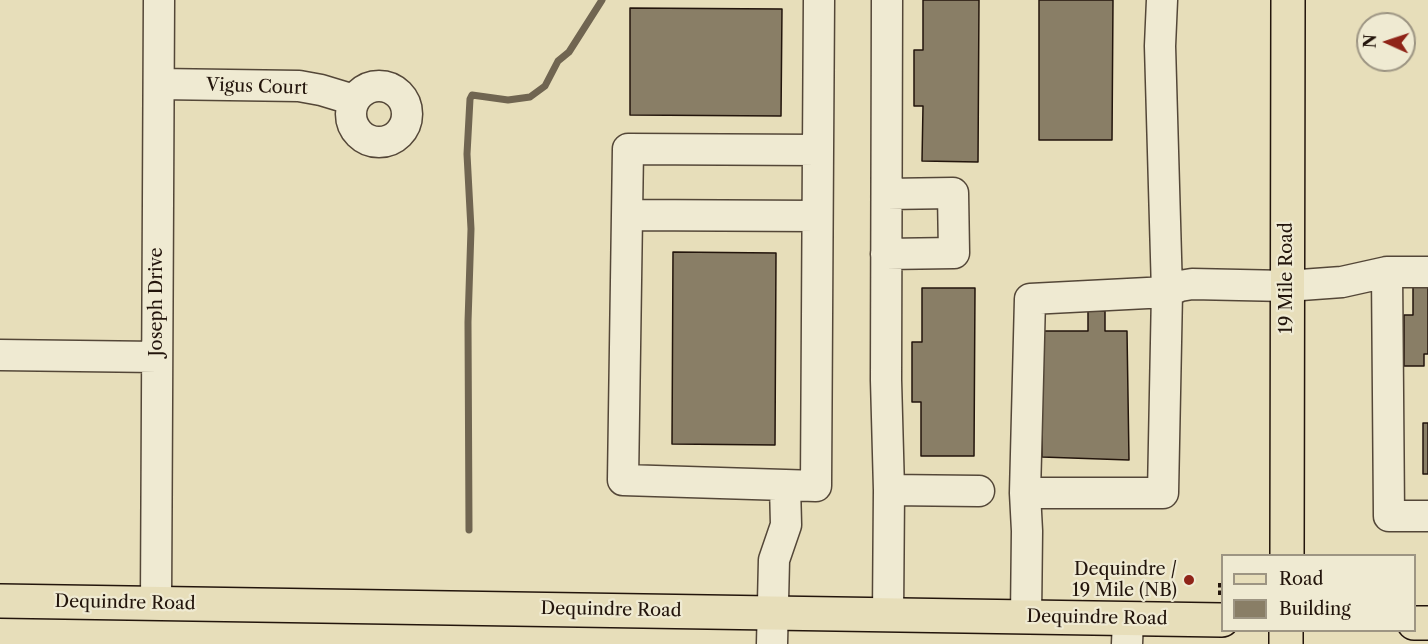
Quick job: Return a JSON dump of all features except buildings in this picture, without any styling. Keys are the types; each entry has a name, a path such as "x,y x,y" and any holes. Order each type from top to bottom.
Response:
{"main road":[{"name":"19 Mile Road","path":"1287,554 1288,0"},
{"name":"Dequindre Road","path":"0,601 156,603 773,628 888,615 1026,617 1127,632 1221,620"}],"street":[{"name":"Joseph Drive","path":"156,603 159,0"},
{"path":"818,150 628,149 623,480 816,486 819,0"},
{"path":"887,0 888,615"},
{"path":"1025,493 1163,494 1167,292 1160,46 1162,0"},
{"name":"Vigus Court","path":"159,84 299,86 354,100"},
{"path":"886,254 954,253 953,194 887,194"},
{"path":"627,215 817,216"},
{"path":"1387,272 1389,516 1428,516"},
{"path":"1026,617 1025,493 1030,299 1167,292 1192,284 1287,286 1342,282 1387,272 1428,272"},
{"path":"0,356 157,357"},
{"path":"773,628 774,560 786,525 785,485"},
{"path":"889,490 979,491"}],"waterway":[{"path":"469,530 468,322 471,229 467,154 470,99 472,95 508,100 530,97 545,86 558,61 569,52 602,0"}],"place":[{"name":"Dequindre / 19 Mile (NB)","path":"1189,580"}]}
